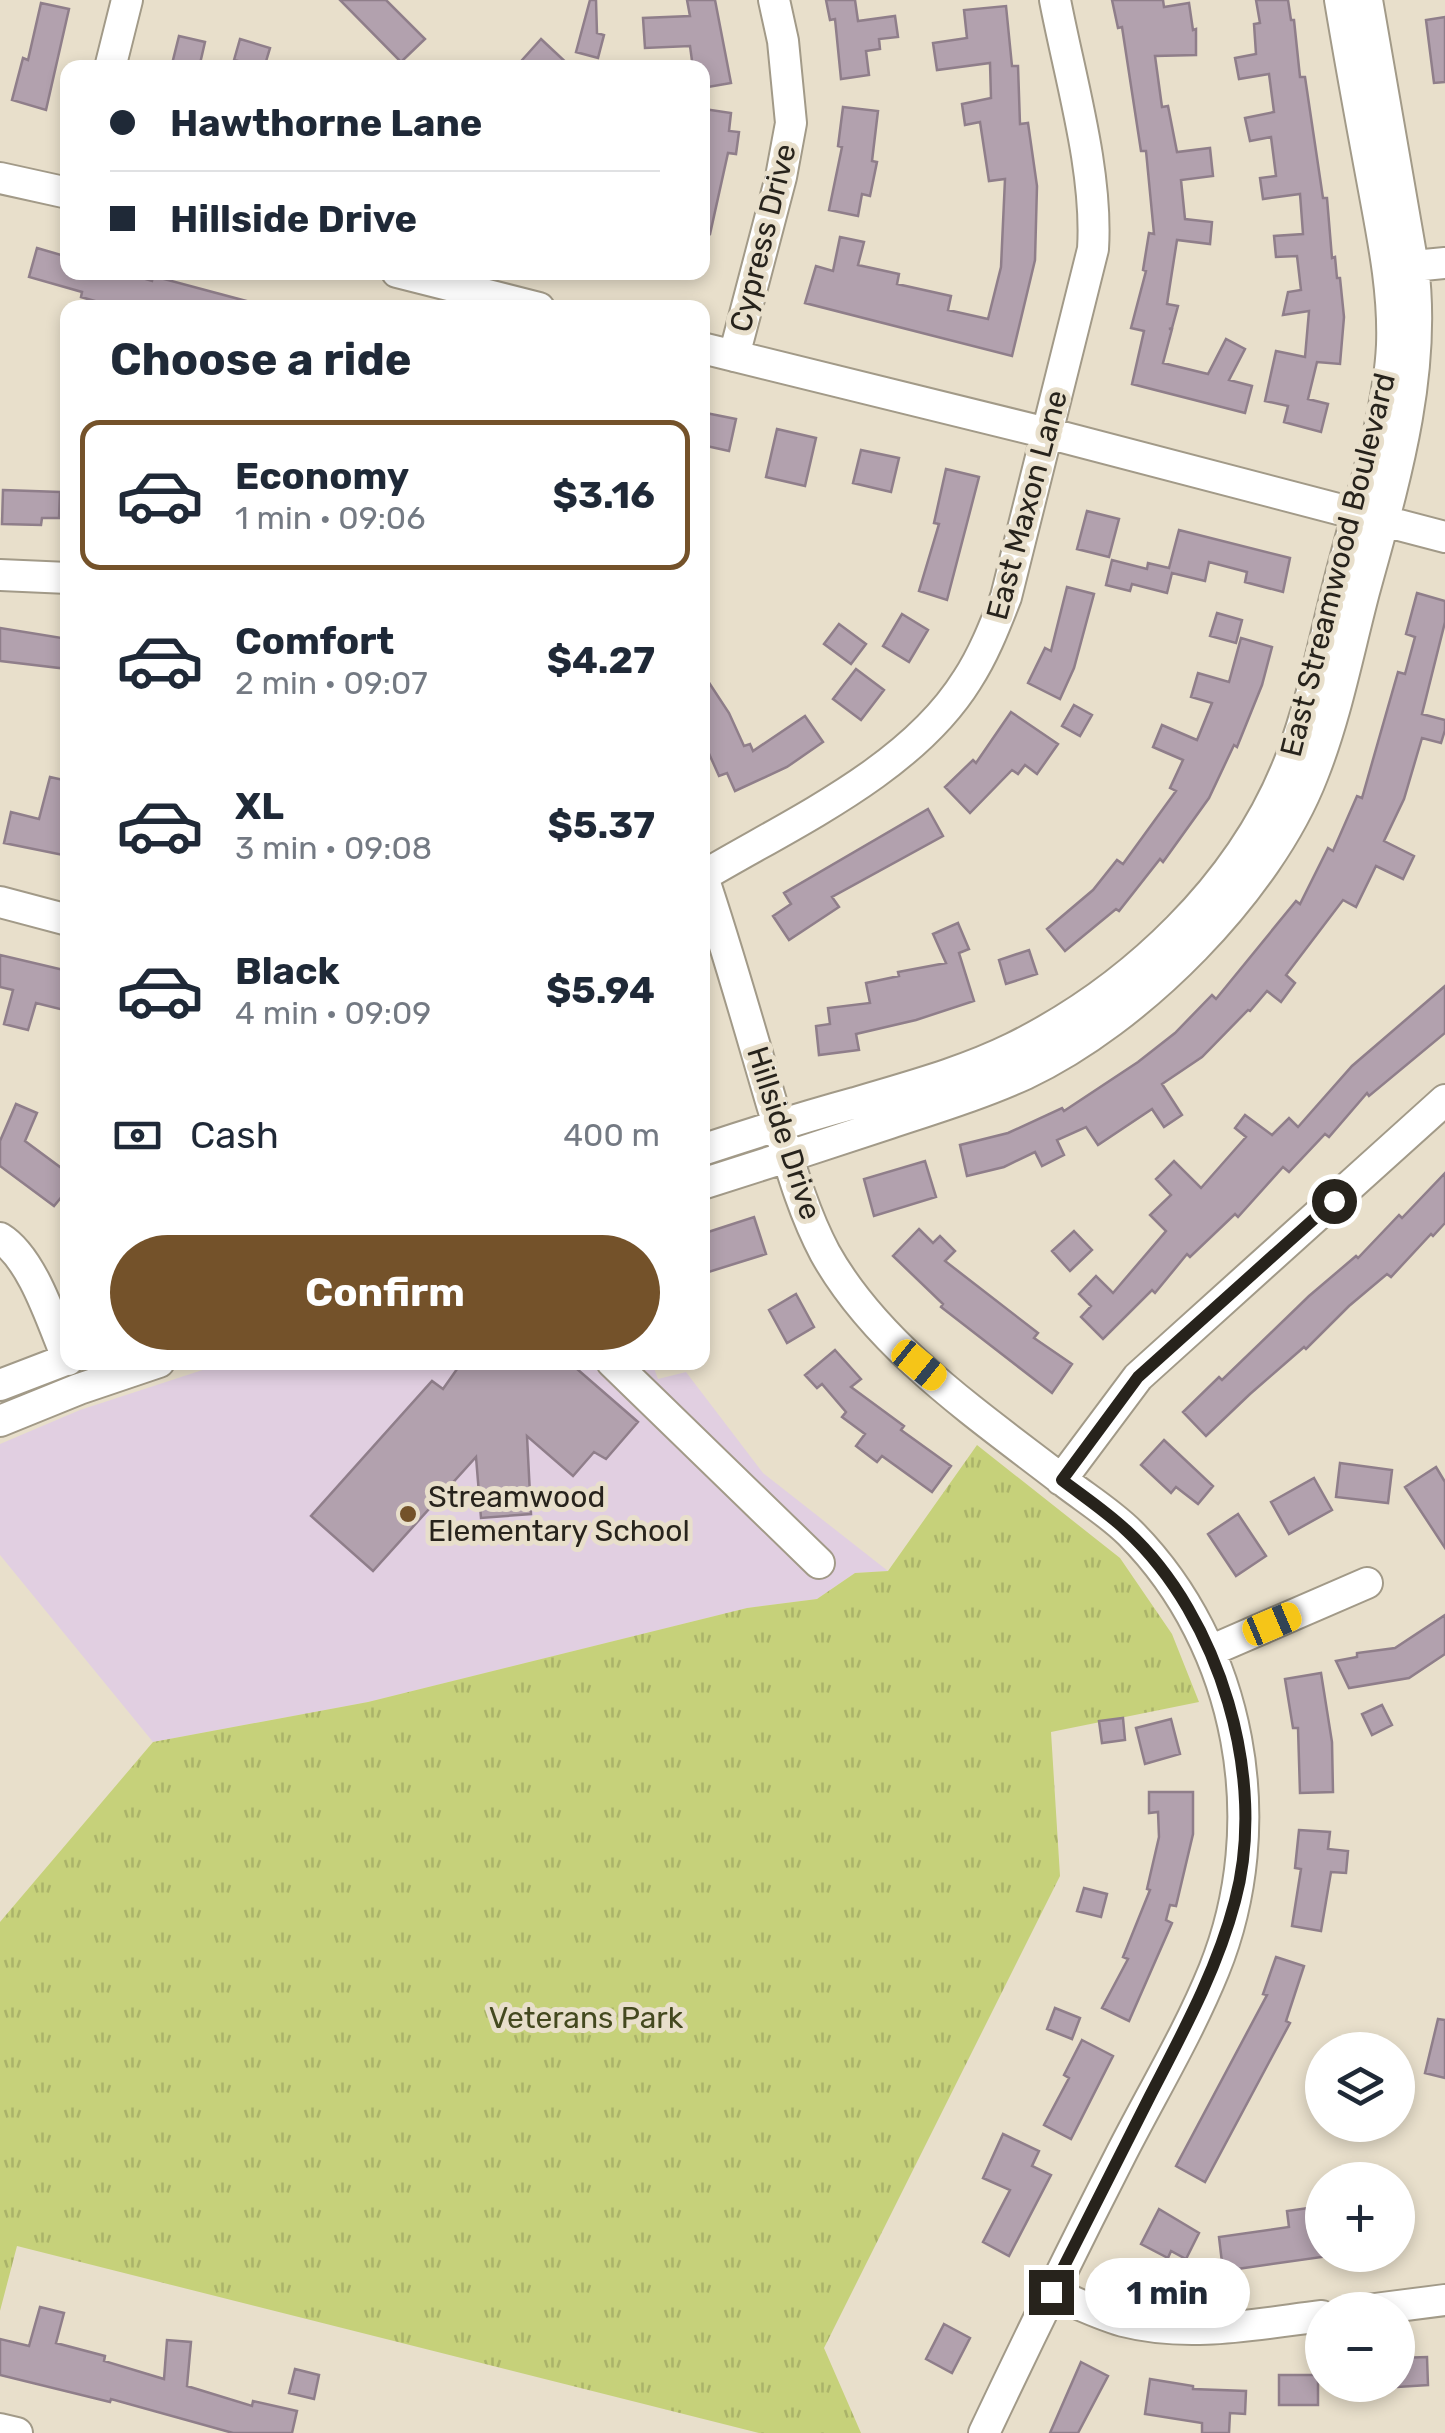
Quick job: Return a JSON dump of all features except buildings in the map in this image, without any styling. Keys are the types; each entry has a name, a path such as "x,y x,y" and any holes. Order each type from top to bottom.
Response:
{"street":[{"path":"112,60 127,0"},
{"name":"Cypress Drive","path":"734,356 781,177 791,122 783,41 774,0"},
{"name":"East Maxon Lane","path":"710,871 846,792 911,744 934,723 965,684 986,647 1006,596 1093,250 1095,218 1055,0"},
{"name":"East Streamwood Boulevard","path":"710,1147 941,1078 1014,1048 1105,990 1152,953 1190,915 1244,845 1291,757 1414,374 1418,302 1401,267 1340,0"},
{"name":"East Streamwood Boulevard","path":"1367,0 1401,267"},
{"path":"0,178 60,192"},
{"path":"1401,267 1445,263"},
{"path":"415,280 453,297"},
{"path":"710,350 1445,537"},
{"name":"East Streamwood Boulevard","path":"710,1181 980,1094 1028,1072 1125,1010 1208,934 1263,865 1313,775 1370,518"},
{"path":"0,575 60,578"},
{"name":"Hillside Drive","path":"710,898 801,1199 825,1253 890,1342 1128,1531 1186,1604 1210,1650 1233,1713 1244,1832 1236,1898 1214,1970 984,2433"},
{"path":"0,902 60,918"},
{"path":"1062,1480 1138,1377 1445,1100"},
{"path":"0,1238 8,1243 39,1290 60,1341"},
{"path":"0,1385 60,1369"},
{"path":"0,1421 65,1370"},
{"path":"620,1370 819,1563"},
{"path":"1210,1650 1367,1583"},
{"path":"1051,2292 1120,2320 1169,2330 1212,2330 1305,2318"},
{"path":"1415,2304 1445,2300"},
{"path":"0,2429 16,2433"}],"shaded area":[{"name":"Streamwood Elementary School","path":"203,1370 655,1370 658,1379 686,1372 763,1473 888,1571 855,1573 817,1599 747,1608 368,1702 153,1742 0,1555 0,1444 80,1410"}],"green space":[{"name":"Veterans Park","path":"977,1445 1120,1558 1172,1634 1199,1702 1051,1732 1060,1876 824,2348 861,2433 759,2433 17,2246 0,2311 0,1922 153,1742 368,1702 747,1608 817,1599 855,1573 888,1571"}],"place":[{"name":"Streamwood Elementary School","path":"408,1514"}],"route":[{"path":"1051,2292 1214,1970 1236,1898 1244,1832 1233,1713 1210,1650 1186,1604 1128,1531 1062,1480 1138,1377 1334,1201"}]}
